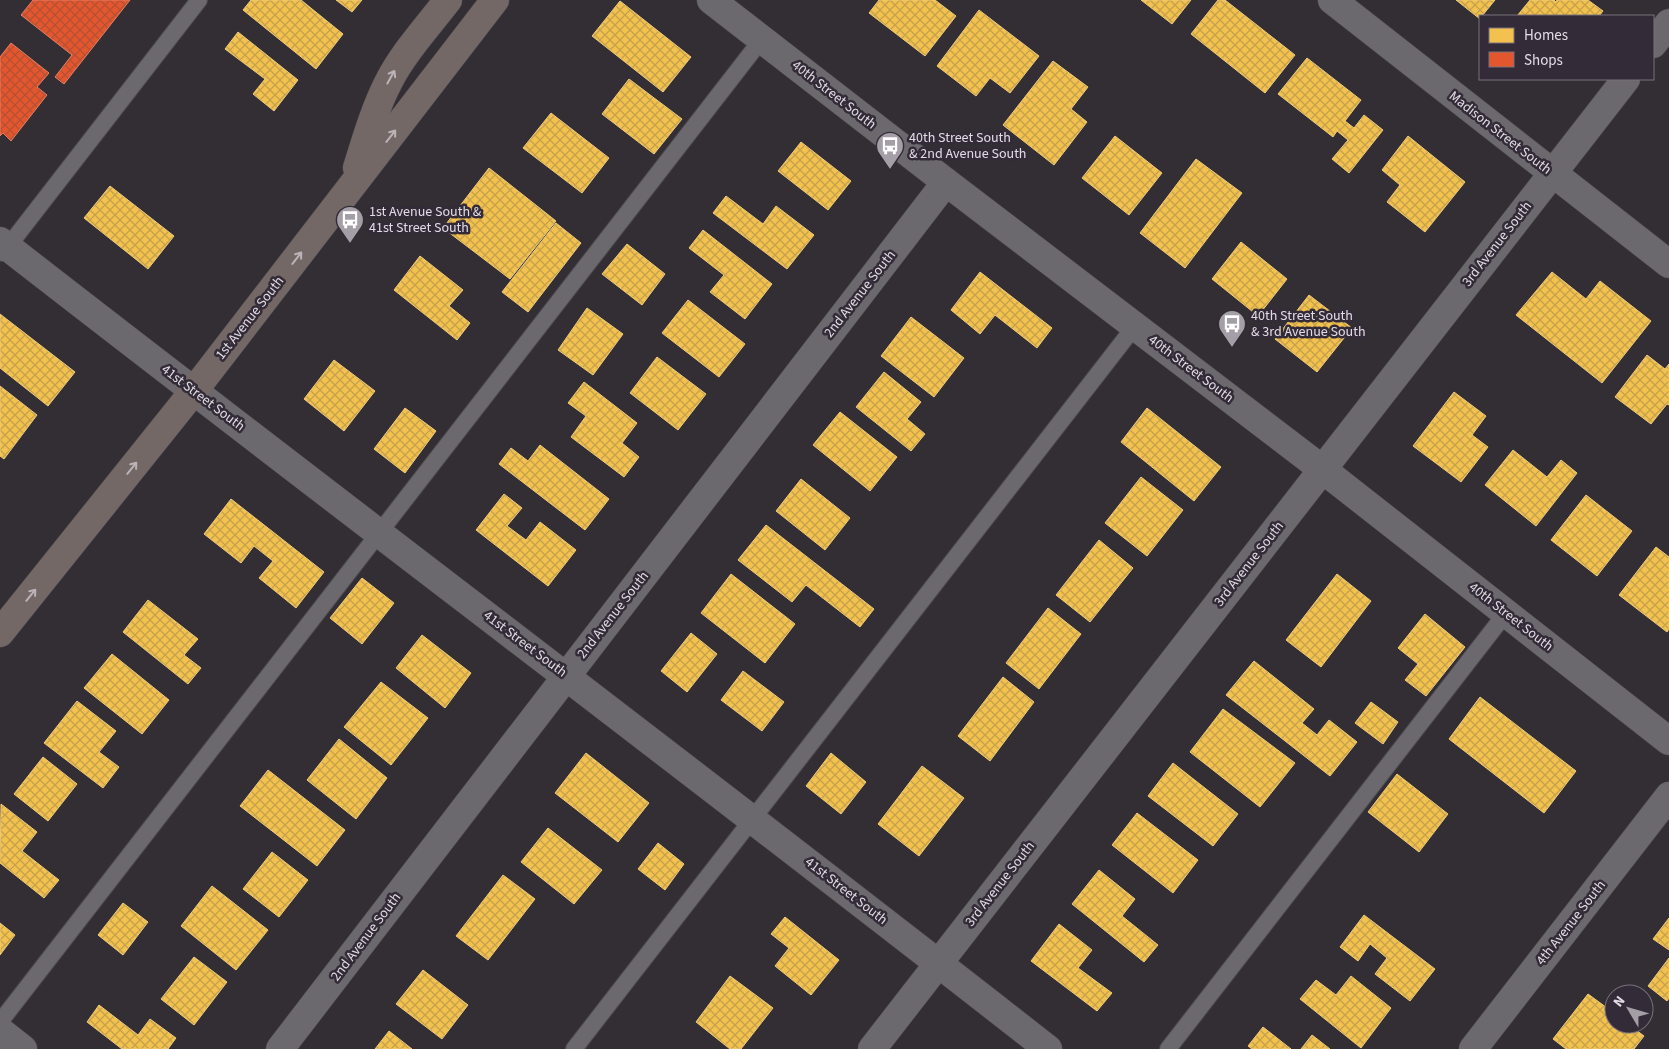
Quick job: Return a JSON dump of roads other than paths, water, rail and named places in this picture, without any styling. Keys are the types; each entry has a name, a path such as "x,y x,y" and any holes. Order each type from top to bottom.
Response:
{"main road":[{"path":"350,189 372,121 388,82 399,63 448,0"},
{"name":"1st Avenue South","path":"0,633 194,392 495,0"}],"street":[{"name":"40th Street South","path":"711,0 1322,469 1669,741"},
{"name":"Madison Street South","path":"1332,0 1669,264"},
{"path":"1654,43 1669,23"},
{"name":"3rd Avenue South","path":"872,1049 1625,80"},
{"name":"2nd Avenue South","path":"280,1049 946,182"},
{"name":"41st Street South","path":"3,248 380,533 1048,1049"},
{"name":"4th Avenue South","path":"1473,1049 1669,796"},
{"path":"0,1031 23,1049"}],"lane":[{"path":"3,248 199,0"},
{"path":"0,1022 762,40"},
{"path":"574,1049 1135,326"},
{"path":"1168,1049 1506,613"}],"place":[{"name":"40th Street South & 2nd Avenue South","path":"890,170"},
{"name":"1st Avenue South & 41st Street South","path":"350,244"},
{"name":"40th Street South & 3rd Avenue South","path":"1232,348"}]}
